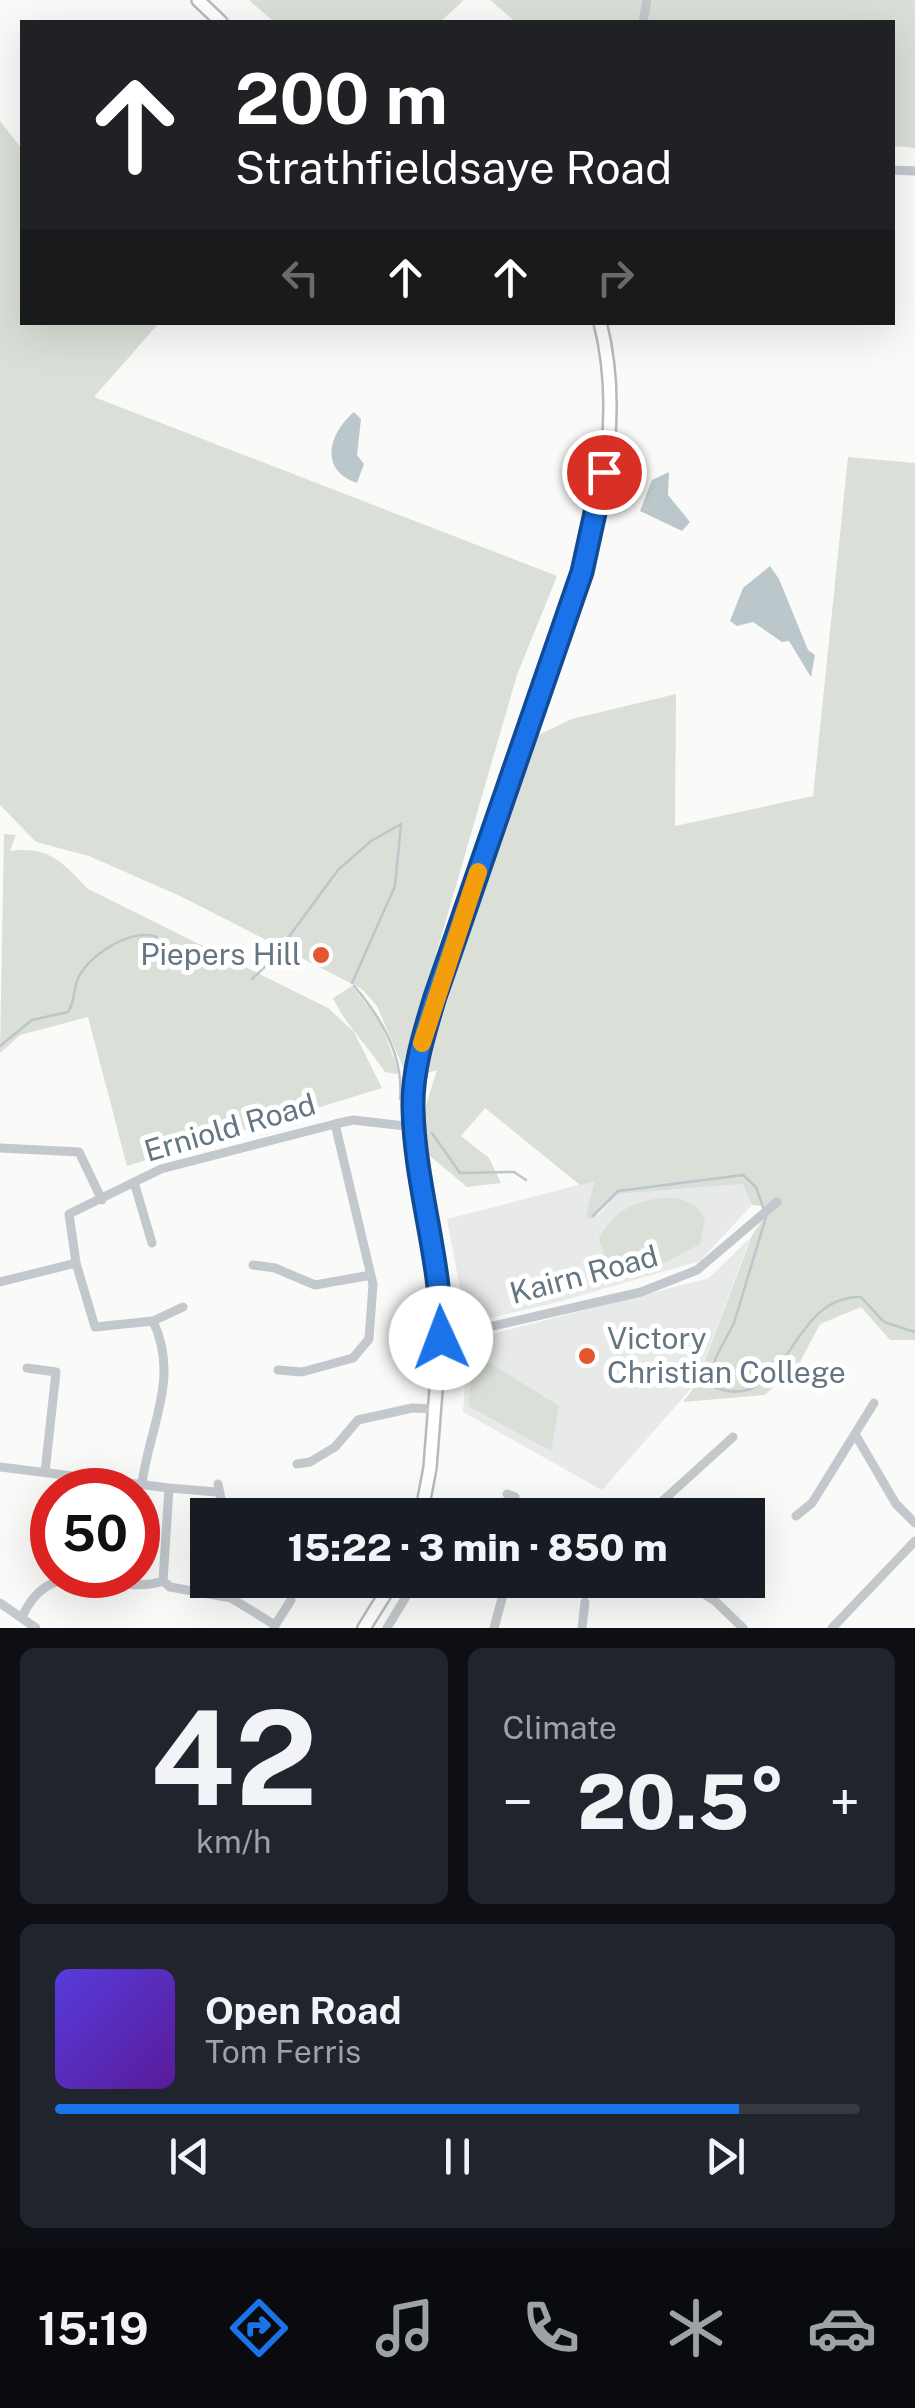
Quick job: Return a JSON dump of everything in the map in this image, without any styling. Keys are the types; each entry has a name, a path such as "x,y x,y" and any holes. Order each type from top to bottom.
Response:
{"main road":[{"path":"198,0 219,20"},
{"path":"427,1498 438,1457 444,1338 414,1127 414,1083 426,1026 595,524 609,404 600,325"},
{"path":"424,1498 444,1338"},
{"path":"364,1628 383,1598"}],"street":[{"name":"Erniold Road","path":"76,1262 68,1216 167,1168 353,1120 414,1127"},
{"path":"278,1370 302,1372 362,1351 369,1340 371,1275 334,1124"},
{"path":"0,1148 79,1152 102,1200"},
{"path":"134,1182 152,1243"},
{"name":"Kairn Road","path":"444,1338 640,1292 697,1270 776,1202"},
{"path":"0,1282 76,1262 94,1327 153,1321 185,1307"},
{"path":"254,1265 270,1266 315,1285 371,1275"},
{"path":"146,1468 166,1385 164,1358 153,1321"},
{"path":"27,1368 56,1372 46,1468"},
{"path":"796,1516 812,1503 874,1404"},
{"path":"296,1464 313,1460 336,1446 349,1425 358,1420 412,1408 435,1410"},
{"path":"855,1434 896,1504 915,1522"},
{"path":"666,1498 735,1436"},
{"path":"0,1467 30,1470"},
{"path":"160,1486 219,1492"},
{"path":"163,1581 169,1488"},
{"path":"832,1628 915,1541"},
{"path":"23,1615 38,1593 69,1579 151,1584 163,1581 231,1598 274,1626 291,1600"},
{"path":"387,1628 405,1598"},
{"path":"494,1628 502,1598"},
{"path":"710,1598 743,1628"},
{"path":"582,1628 582,1602 598,1602"},
{"path":"0,1603 23,1615 36,1628"}],"shaded area":[{"path":"249,0 464,0 442,20 272,20"},
{"path":"490,0 915,0 915,148 895,146 895,20 514,20"},
{"path":"0,121 20,146 20,325 157,325 94,397 557,576 517,675 426,989 405,1102 405,1072 377,1006 362,989 180,896 89,856 36,842 0,805"},
{"path":"354,412 361,419 357,455 364,464 357,483 337,470 331,451 338,431"},
{"path":"848,457 915,463 915,1340 890,1340 861,1307 820,1324 800,1362 765,1395 683,1402 704,1374 702,1368 752,1235 772,1207 752,1205 743,1184 618,1194 591,1219 586,1217 594,1182 580,1185 485,1108 461,1136 489,1158 501,1183 467,1187 424,1151 425,1108 437,1070 424,1074 532,738 572,719 676,694 675,826 813,796"},
{"path":"669,472 668,495 690,522 682,531 640,511 652,480"},
{"path":"770,566 808,650 815,655 811,677 789,641 782,642 753,622 737,626 730,621 743,588"},
{"path":"4,834 16,835 10,851 45,853 88,889 328,1008 354,1032 382,1088 127,1166 88,1017 20,1035 0,1053"},
{"path":"352,986 380,1021 399,1072 396,1074 385,1072 333,998"},
{"name":"Victory Christian College","path":"594,1181 587,1216 598,1215 617,1194 744,1184 752,1205 700,1261 464,1324 460,1320 461,1294 447,1219"},
{"path":"678,1198 696,1206 705,1219 700,1244 660,1265 609,1273 599,1238 614,1218 642,1202"},
{"name":"Victory Christian College","path":"750,1238 702,1367 704,1374 602,1490 463,1412 468,1345 472,1339 709,1278"},
{"path":"474,1359 493,1365 559,1406 551,1451 468,1406"}],"waterway":[{"path":"274,957 338,870 371,841 401,824 395,886 352,983"},
{"path":"0,1046 32,1020 68,1012 77,981 100,953 135,936 157,937"},
{"path":"252,979 268,964"},
{"path":"354,986 389,1038 398,1068 400,1099"},
{"path":"432,1133 460,1173 514,1172 526,1180"},
{"path":"593,1216 618,1191 743,1175 756,1187 764,1210"},
{"path":"766,1217 734,1323 715,1359 716,1388 740,1391 760,1384 818,1314 837,1301 861,1297 884,1322 915,1332"}],"slow traffic":[{"path":"422,1043 478,872"}],"place":[{"name":"Piepers Hill","path":"321,955"},
{"name":"Victory Christian College","path":"587,1356"}],"route":[{"path":"441,1338 438,1280 415,1144 416,1069 435,997 582,572 604,472"}]}
